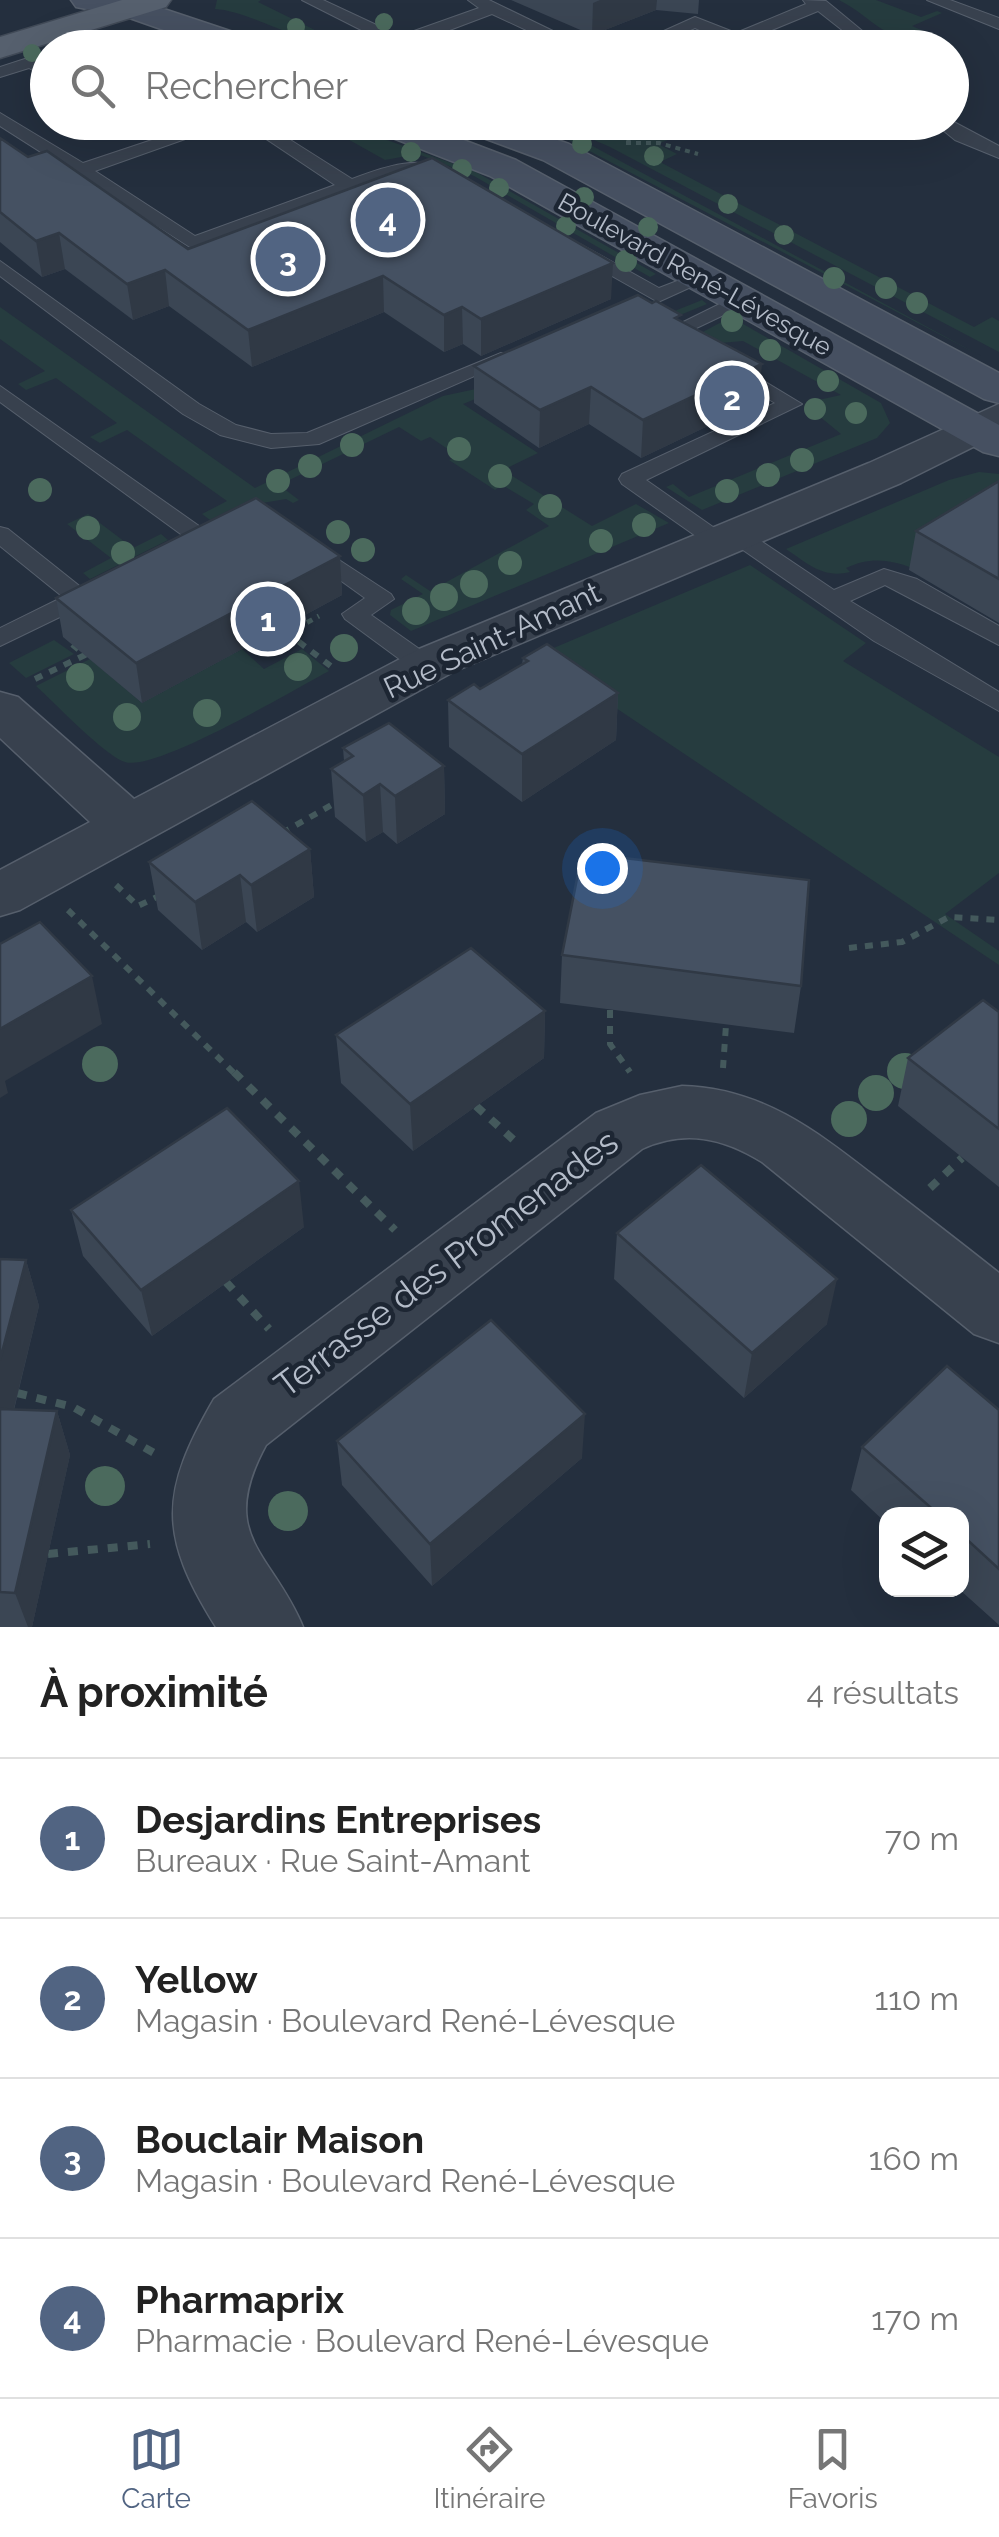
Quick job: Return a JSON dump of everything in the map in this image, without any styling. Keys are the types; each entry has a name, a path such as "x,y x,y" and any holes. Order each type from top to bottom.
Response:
{"main road":[{"path":"0,20 81,5 143,4 205,30"},
{"path":"81,5 134,30"},
{"path":"34,30 81,5"},
{"path":"0,48 30,32"},
{"name":"Boulevard René-Lévesque","path":"429,140 503,168 742,300 993,420"},
{"name":"Boulevard René-Lévesque","path":"522,140 556,152 993,420"}],"street":[{"name":"Rue Saint-Amant","path":"0,895 426,666 884,472 993,420"},
{"path":"13,697 130,826"},
{"name":"Terrasse des Promenades","path":"211,1512 226,1444 240,1422 260,1403 618,1131 644,1117 704,1110 759,1127 801,1155 999,1312"},
{"path":"211,1512 230,1586 264,1627"}],"lane":[{"path":"310,0 367,30"},
{"path":"945,1 999,24"},
{"path":"755,30 816,2 851,30"},
{"path":"430,30 484,4 541,30"},
{"path":"677,30 696,22 715,30"},
{"path":"0,72 30,62"},
{"path":"0,118 30,138"},
{"path":"34,140 193,243 406,167 428,169 464,182"},
{"path":"80,170 171,140"},
{"path":"278,140 350,186"},
{"path":"969,140 999,154"},
{"path":"562,239 649,299 702,278"},
{"path":"0,268 210,420 271,441 311,439 530,348"},
{"path":"742,300 673,332 792,404 630,479 999,704"},
{"path":"0,392 192,542 229,524"},
{"path":"0,534 79,598"},
{"path":"298,538 382,599 354,614 426,666"},
{"path":"832,600 884,576 908,584 999,637"},
{"path":"0,638 114,581"}],"path":[{"path":"617,145 659,143 698,154"},
{"path":"254,651 284,630 338,671"},
{"path":"13,697 84,655 63,637"},
{"path":"275,838 335,803 345,811"},
{"path":"110,880 138,906 159,894 171,902"},
{"path":"64,905 402,1238"},
{"path":"850,948 895,947 928,934 950,917 999,920"},
{"path":"610,1010 610,1044 661,1114"},
{"path":"17,1392 73,1408 211,1512"},
{"path":"48,1554 211,1512"}],"green space":[{"path":"217,0 261,0 258,2 315,30 284,30 215,9"},
{"path":"839,0 876,0 921,17 942,13 912,26 921,30 885,30"},
{"path":"349,140 387,140 474,171 656,274 650,277 474,176 418,154 385,160"},
{"path":"568,140 587,143 981,356"},
{"path":"594,140 668,140 658,144 677,154 660,162 974,327 992,317 999,321 999,352"},
{"path":"702,300 707,304 463,404 538,453 503,470 592,526 636,504 669,523 411,631 390,615 391,610 423,594 401,579 406,575 430,591 549,526 526,510 534,504 502,485 495,490 449,460 458,456 430,437 421,441 399,427 279,485 299,500 293,503 286,499 262,503 254,498 210,520 202,514 227,501 127,430 100,443 90,437 117,423 56,378 26,390 18,384 45,371 0,339 0,307 255,488 443,396 485,387"},
{"path":"731,317 881,403 890,423 877,438 702,510 666,487 673,484 689,497 841,434 808,407 814,401 841,395 743,341 709,344 697,335"},
{"path":"979,472 999,474 999,514 912,568 871,561 846,568 850,572 832,573 786,549 949,480"},
{"path":"88,514 133,548 161,534 168,540 90,579 83,573 111,558 67,524"},
{"path":"750,565 866,643 843,661 999,757 999,873 945,914 999,951 999,965 537,655"},
{"path":"54,640 74,654 26,678 9,663"},
{"path":"242,649 264,669 302,649 329,671 194,742 141,762 125,762 105,750 36,686 90,659 142,703"}],"building":[{"path":"0,138 28,157 47,151 188,249 432,158 613,263 481,319 462,307 444,315 383,276 248,330 165,270 127,284 59,233 36,241 0,212"},
{"path":"638,295 652,303 656,301 681,315 675,318 762,364 643,420 591,387 540,410 474,366"},
{"path":"999,481 999,579 916,531"},
{"path":"256,498 340,556 136,663 56,598"},
{"path":"547,644 618,693 522,754 448,700 474,684 480,689 528,661 523,658"},
{"path":"389,723 444,766 395,796 380,784 363,795 331,769 353,756 343,748"},
{"path":"252,801 310,849 251,885 240,875 195,902 149,862"},
{"path":"582,853 809,880 801,986 562,955"},
{"path":"40,922 92,976 0,1029 0,944"},
{"path":"471,948 545,1011 410,1104 336,1035"},
{"path":"983,1000 999,1012 999,1129 908,1058"},
{"path":"227,1108 299,1181 141,1290 71,1210"},
{"path":"701,1165 837,1279 752,1353 617,1233"},
{"path":"0,1259 26,1260 0,1360"},
{"path":"491,1320 585,1414 430,1544 337,1441"},
{"path":"947,1366 999,1410 999,1569 969,1541 969,1507 930,1507 862,1447"},
{"path":"0,1409 57,1411 15,1593 0,1592"}],"place":[{"name":"Pharmaprix","path":"388,220"},
{"name":"Bouclair Maison","path":"288,259"},
{"name":"Yellow","path":"732,398"},
{"name":"Desjardins Entreprises","path":"268,619"}]}
